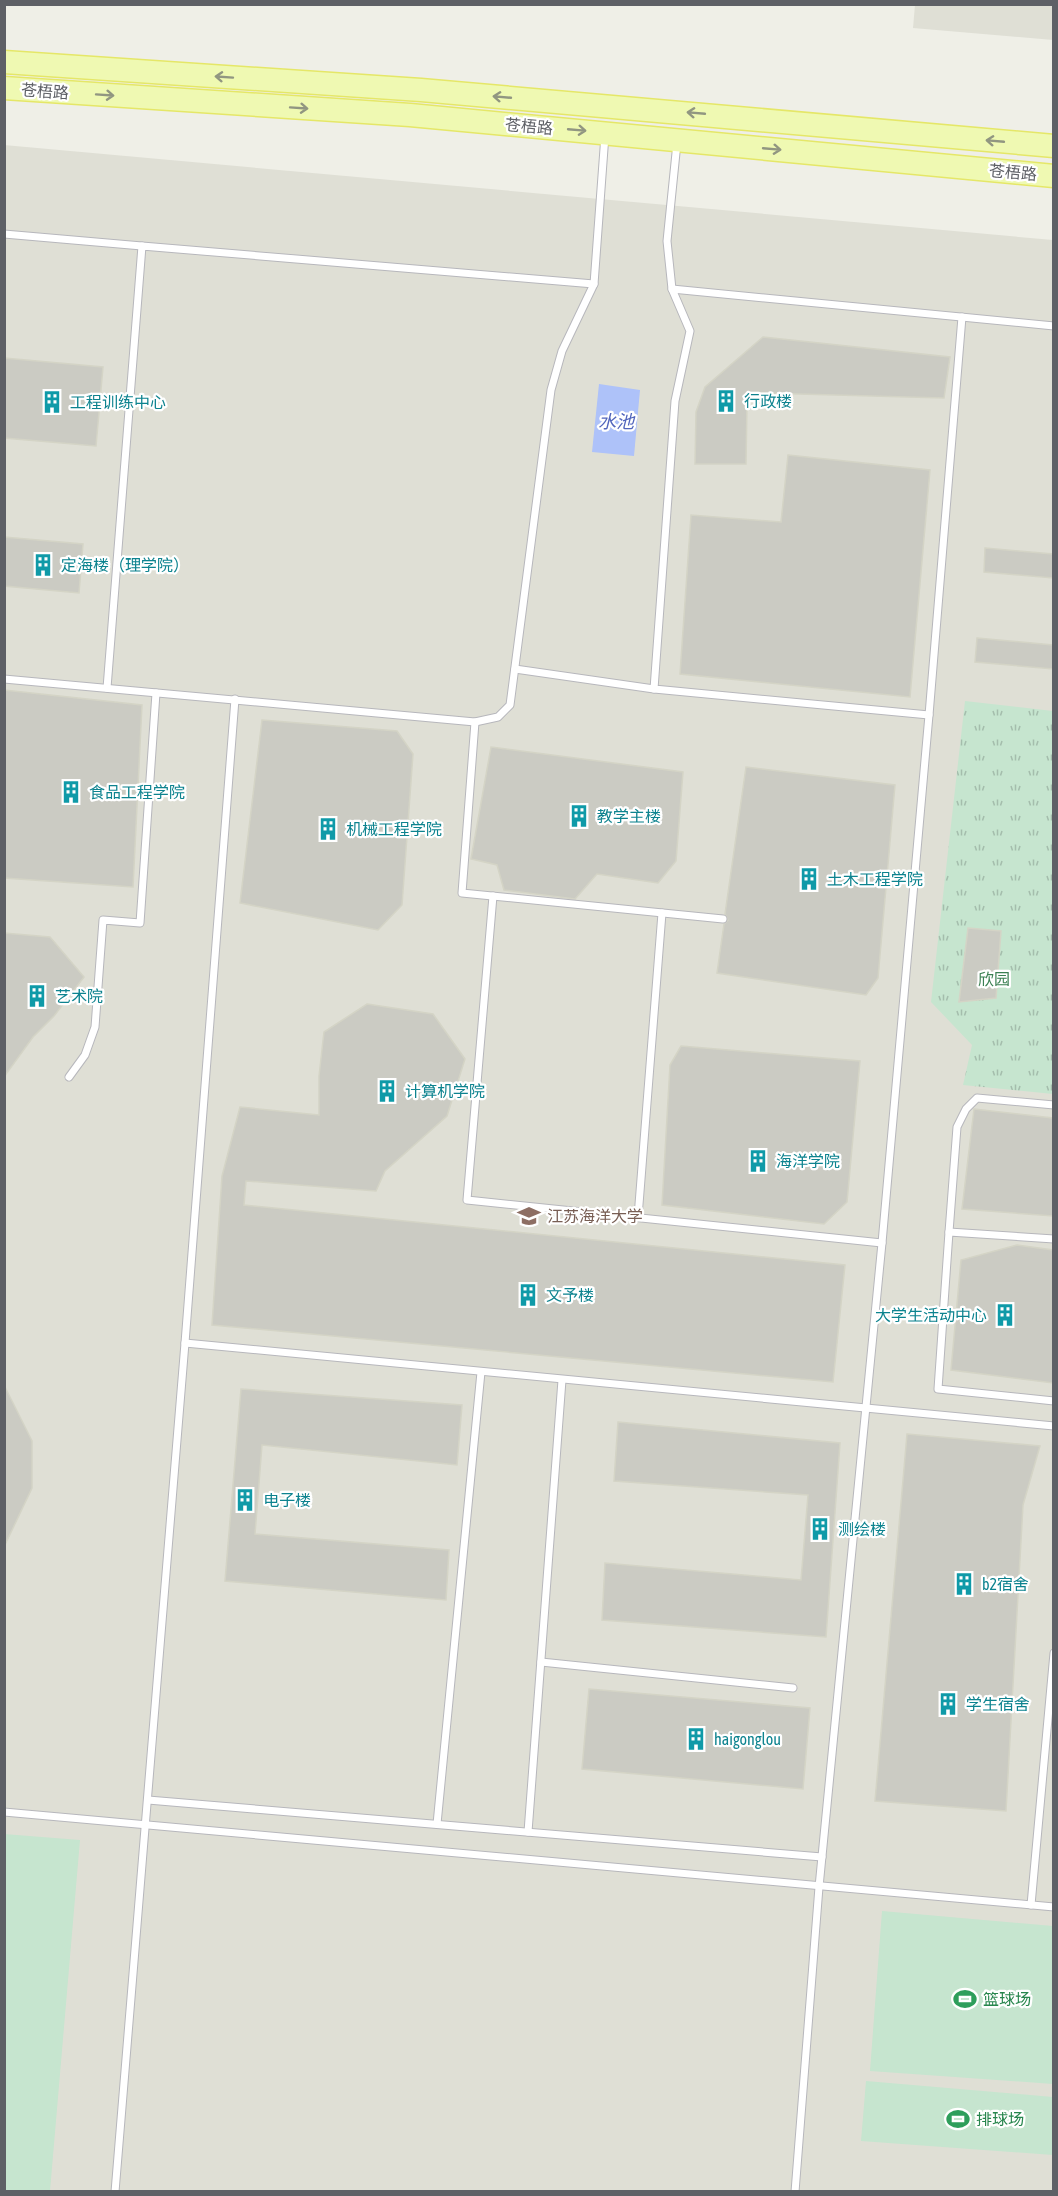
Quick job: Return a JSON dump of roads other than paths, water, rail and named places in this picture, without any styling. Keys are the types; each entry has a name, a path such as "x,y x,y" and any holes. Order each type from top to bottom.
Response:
{"main road":[{"name":"苍梧路","path":"4,62 422,90 1053,146"},
{"name":"苍梧路","path":"4,88 410,115 1053,176"}],"lane":[{"path":"4,680 475,722 498,717 510,705 550,390 562,351 594,284 605,133"},
{"path":"654,689 675,401 690,331 672,289 667,241 677,140"},
{"path":"4,234 594,284"},
{"path":"107,688 142,246"},
{"path":"672,289 1053,326"},
{"path":"795,2192 819,1887 882,1243 962,317"},
{"path":"515,669 654,689 929,715"},
{"path":"69,1077 85,1055 95,1027 104,920 140,922 156,693"},
{"path":"115,2192 235,699"},
{"path":"475,722 462,892 723,919"},
{"path":"493,896 467,1200 882,1243"},
{"path":"638,1217 662,913"},
{"path":"1053,1105 977,1098 966,1109 957,1127 938,1389 1053,1401"},
{"path":"949,1232 1053,1239"},
{"path":"185,1343 1053,1425"},
{"path":"437,1824 481,1372"},
{"path":"528,1832 562,1380"},
{"path":"1031,1905 1053,1653"},
{"path":"541,1662 794,1688"},
{"path":"148,1800 822,1857"},
{"path":"4,1812 1053,1907"}],"water":[{"name":"水池","path":"599,384 640,390 634,456 592,452"}],"place":[{"name":"行政楼","path":"726,401"},
{"name":"工程训练中心","path":"52,402"},
{"name":"定海楼（理学院）","path":"43,565"},
{"name":"食品工程学院","path":"71,792"},
{"name":"教学主楼","path":"579,816"},
{"name":"机械工程学院","path":"328,829"},
{"name":"土木工程学院","path":"809,879"},
{"name":"艺术院","path":"37,996"},
{"name":"计算机学院","path":"387,1091"},
{"name":"海洋学院","path":"758,1161"},
{"name":"江苏海洋大学","path":"529,1216"},
{"name":"文予楼","path":"528,1295"},
{"name":"大学生活动中心","path":"1005,1315"},
{"name":"电子楼","path":"245,1500"},
{"name":"测绘楼","path":"820,1529"},
{"name":"b2宿舍","path":"964,1584"},
{"name":"学生宿舍","path":"948,1704"},
{"name":"haigonglou","path":"696,1739"},
{"name":"篮球场","path":"965,1999"},
{"name":"排球场","path":"958,2119"}],"park label":[{"name":"欣园","path":"994,979"}]}
